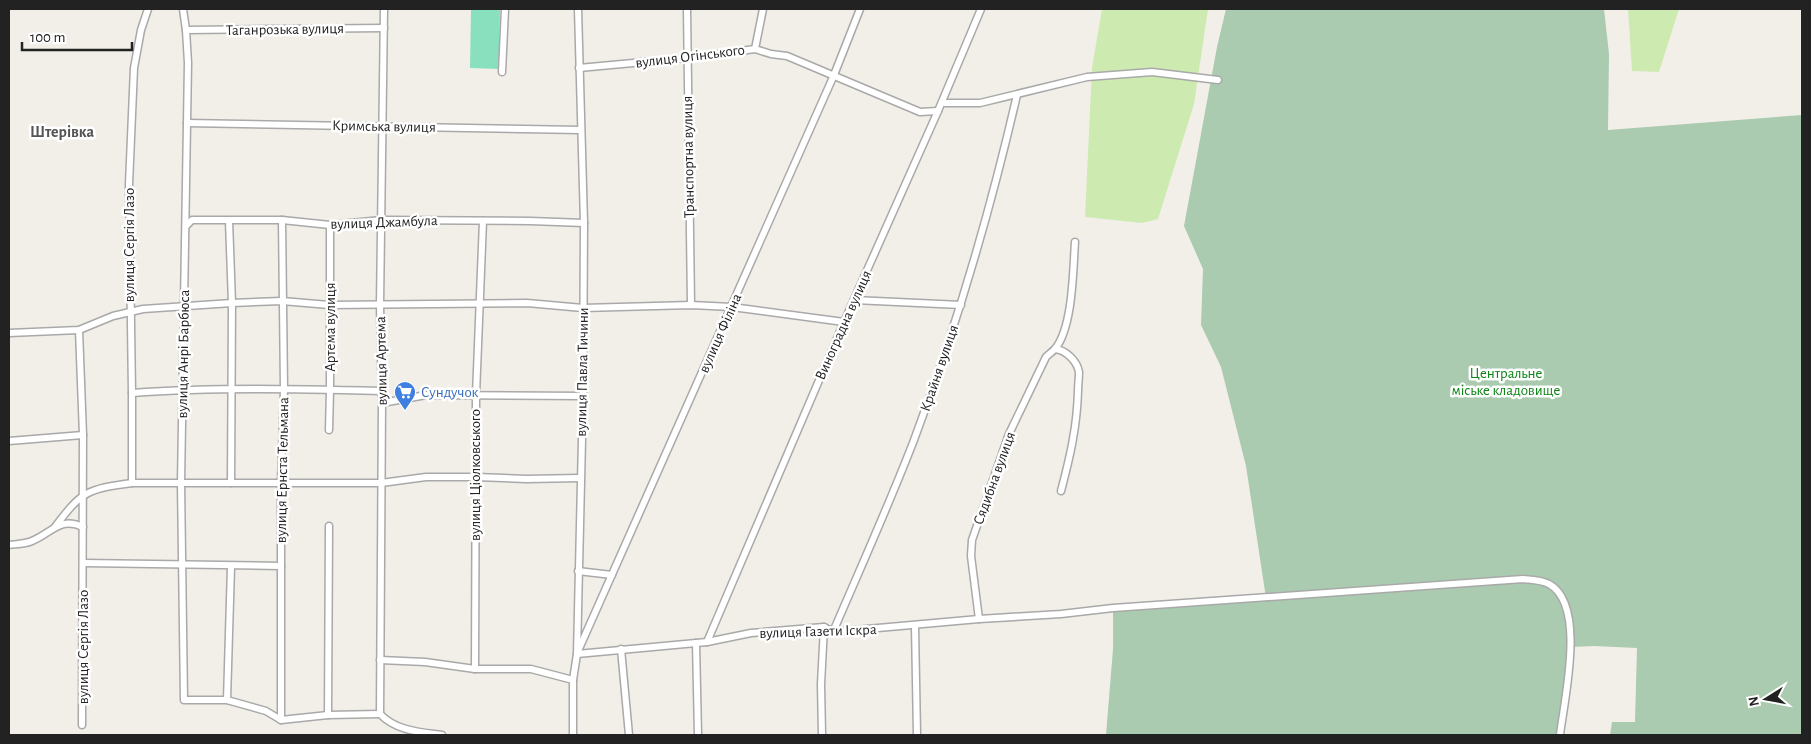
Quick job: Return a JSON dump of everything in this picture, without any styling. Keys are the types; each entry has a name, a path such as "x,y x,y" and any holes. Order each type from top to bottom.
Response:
{"street":[{"name":"вулиця Сергія Лазо","path":"132,483 129,184 132,96 137,48 148,9"},
{"name":"вулиця Анрі Барбюса","path":"183,9 186,30 187,122 181,484 184,700 227,700"},
{"name":"вулиця Артема","path":"380,714 382,391 380,305 384,9"},
{"path":"502,72 505,9"},
{"name":"вулиця Павла Тичини","path":"573,735 573,680 576,654 583,396 584,223 578,9"},
{"name":"Транспортна вулиця","path":"686,9 691,305"},
{"path":"755,48 763,9"},
{"name":"вулиця Філіна","path":"576,654 732,307 834,75 860,9"},
{"name":"Виноградна вулиця","path":"707,642 844,322 942,103 981,9"},
{"name":"Таганрозька вулиця","path":"186,30 384,28"},
{"name":"вулиця Огінського","path":"579,68 687,58 755,48 771,54 787,56 920,112 938,111"},
{"path":"942,103 980,103 1087,78 1152,72 1218,80"},
{"name":"Крайня вулиця","path":"833,632 914,441 961,305 1001,164 1017,95"},
{"name":"Кримська вулиця","path":"187,122 581,130"},
{"name":"вулиця Джамбула","path":"186,226 192,220 282,220 330,225 382,220 584,223"},
{"name":"вулиця Ернста Тельмана","path":"281,720 281,483 284,388 282,220"},
{"path":"229,221 232,302 231,483"},
{"name":"вулиця Ціолковського","path":"475,670 476,395 483,221"},
{"name":"Артема вулиця","path":"329,430 330,225"},
{"name":"Сядибна вулиця","path":"979,619 971,556 972,540 1009,434 1046,357 1055,348 1066,324 1075,242"},
{"path":"854,300 961,305"},
{"path":"9,333 79,330 113,316 161,307 282,301 329,305 526,303 583,308 691,305 732,307 844,322"},
{"name":"вулиця Сергія Лазо","path":"79,330 83,435 84,563 82,725"},
{"path":"1055,348 1062,349 1070,355 1079,370 1078,409 1072,449 1061,491"},
{"path":"132,394 183,389 284,388 382,391"},
{"path":"382,403 426,395 583,396"},
{"path":"9,442 83,435"},
{"path":"55,527 71,506 83,495 101,488 132,483 381,483 426,477 580,478"},
{"path":"9,545 33,541 63,524 70,523 83,527"},
{"path":"328,715 329,526"},
{"path":"84,563 281,566"},
{"path":"231,566 227,700 266,711 281,720 328,715 380,714 401,729 442,735"},
{"path":"578,571 612,575"},
{"name":"вулиця Газети Іскра","path":"576,654 707,642 752,633 824,627 833,632 1061,614 1113,608 1266,599 1515,579 1536,580 1549,584 1557,592 1569,618 1571,647 1560,735"},
{"path":"915,626 917,735"},
{"path":"822,735 821,684 824,627"},
{"path":"696,643 698,735"},
{"path":"621,649 629,735"},
{"path":"380,660 425,662 475,670 531,669 573,680"}],"green space":[{"path":"471,9 500,9 499,69 470,68"},
{"path":"1102,9 1208,9 1194,104 1158,219 1142,223 1085,217 1092,68"},
{"name":"Центральне міське кладовище","path":"1226,9 1604,9 1609,54 1608,130 1802,115 1801,735 1610,735 1612,722 1635,722 1637,648 1594,646 1571,647 1560,735 1106,735 1113,649 1113,608 1266,598 1246,466 1221,367 1201,325 1203,269 1184,226 1217,47"},
{"path":"1628,9 1679,9 1659,72 1632,71"}],"place":[{"name":"Сундучок","path":"405,411"}],"district":[{"name":"Штерiвка","path":"62,131"}]}
